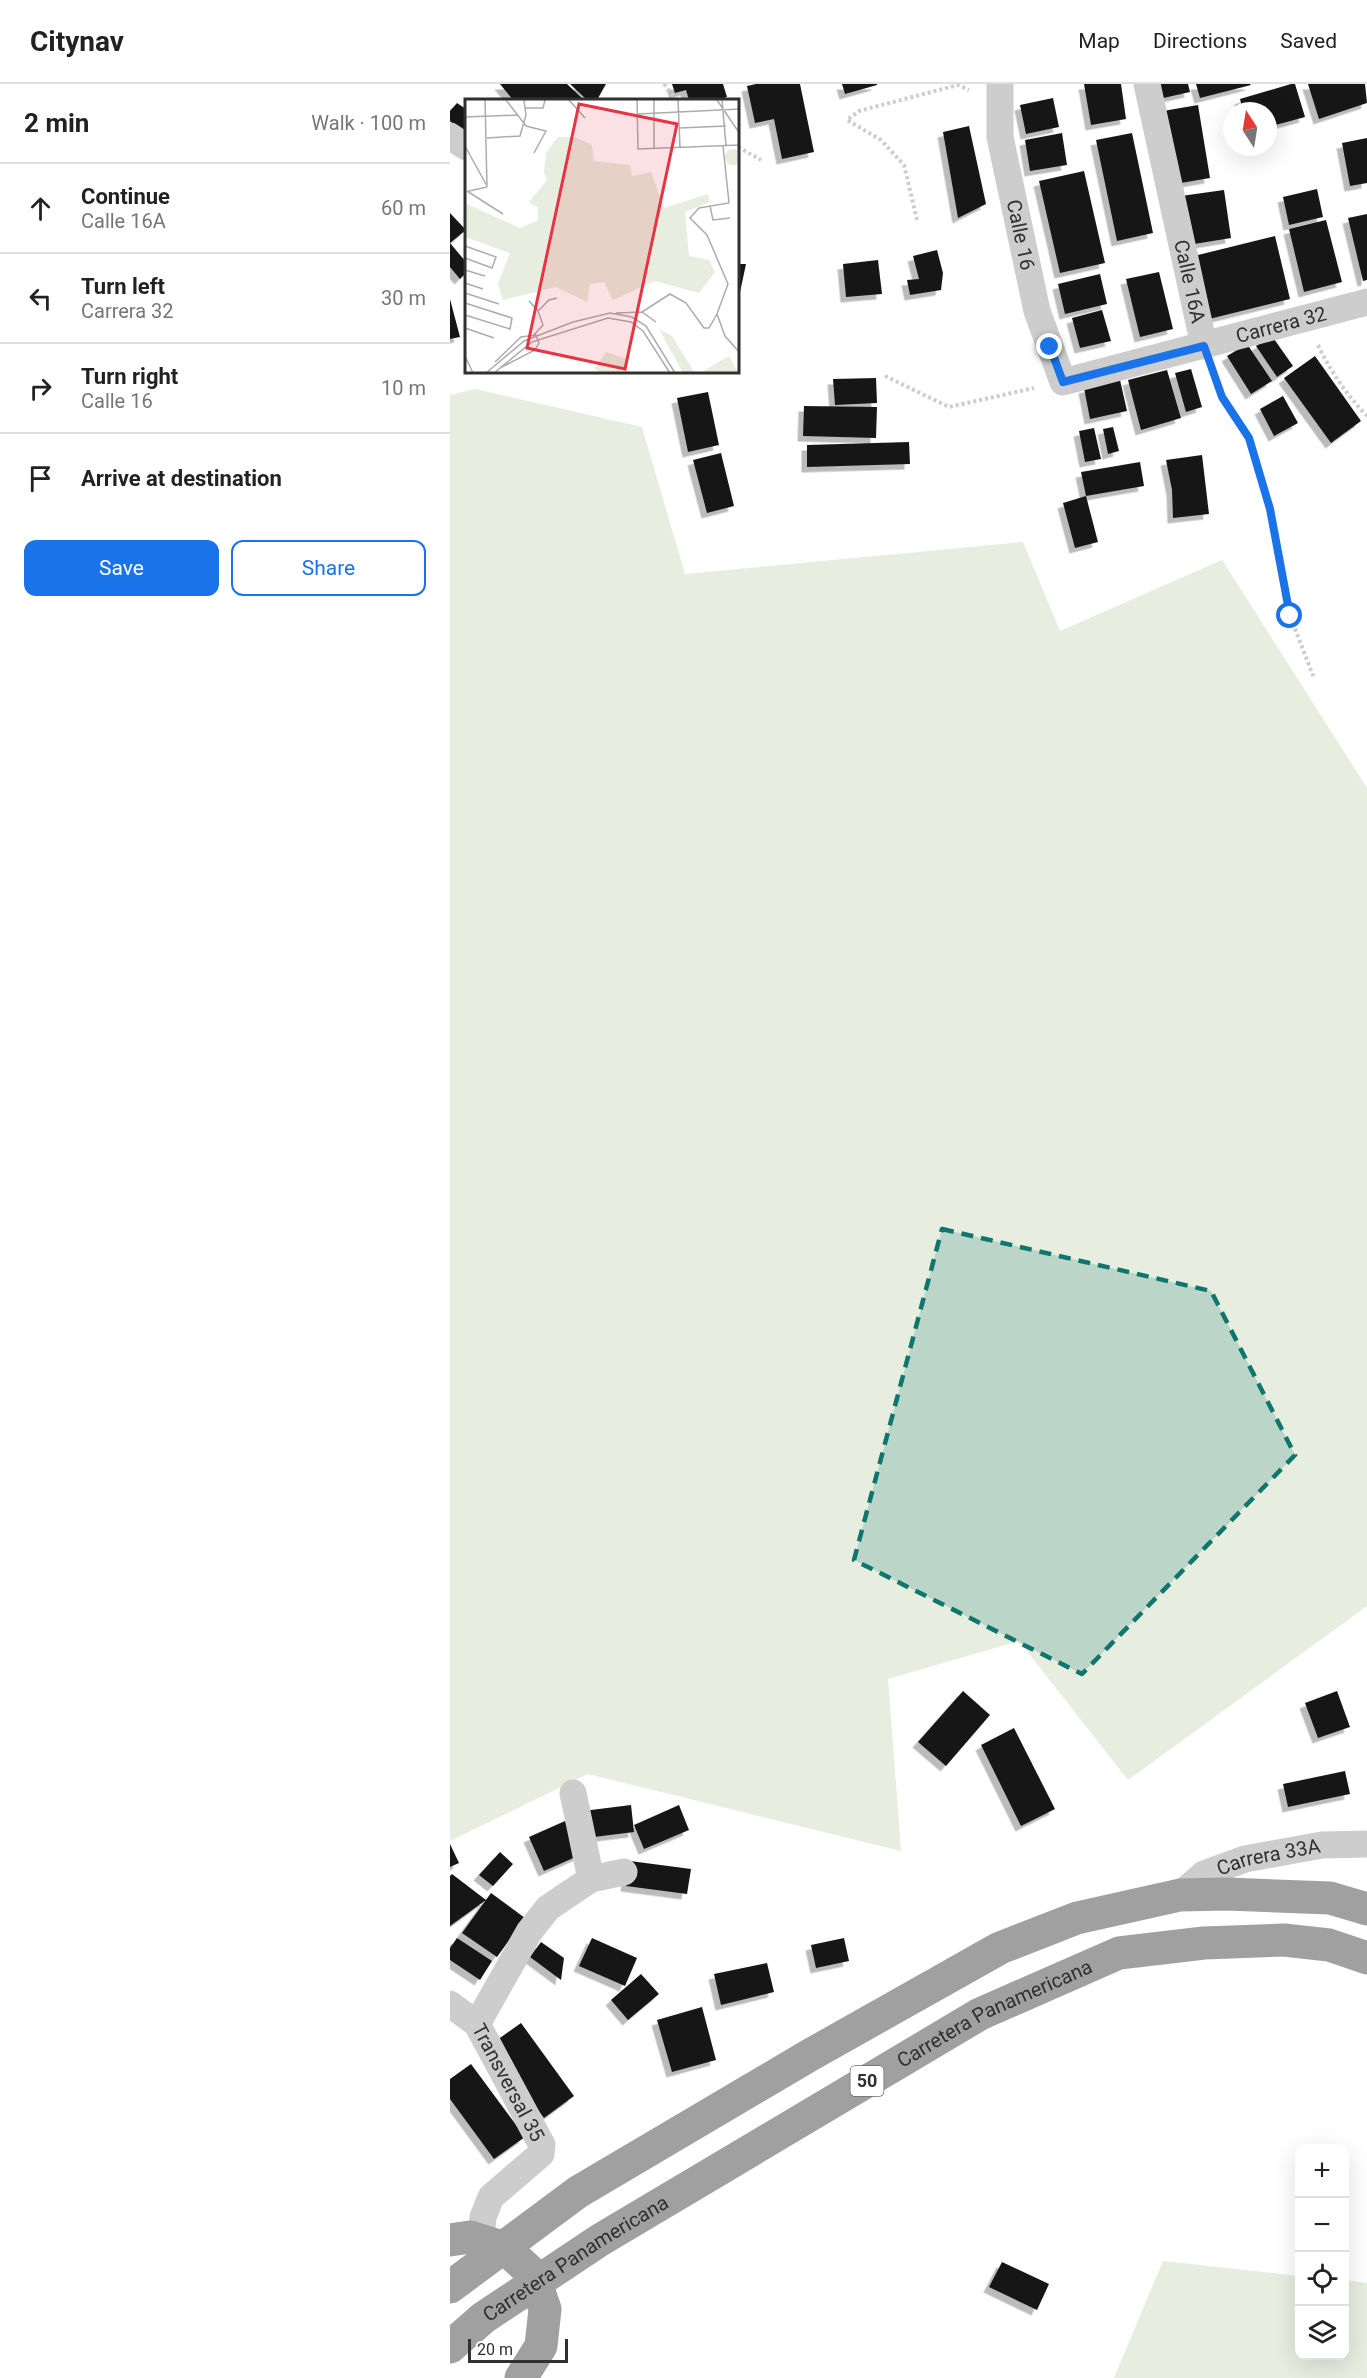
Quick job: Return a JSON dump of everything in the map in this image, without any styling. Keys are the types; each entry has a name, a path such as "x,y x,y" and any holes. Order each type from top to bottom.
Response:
{"highway":[{"name":"50","path":"450,2288 578,2192 800,2061 1000,1948 1077,1918 1180,1895 1226,1894 1330,1898 1367,1909"},
{"name":"Carretera Panamericana","path":"450,2347 483,2318 600,2240 980,2014 1119,1953 1204,1943 1284,1940 1329,1945 1367,1958"},
{"path":"450,2240 470,2237 506,2248 533,2274 545,2309 541,2346 521,2378"}],"street":[{"name":"Calle 16A","path":"1147,84 1204,346"},
{"name":"Calle 16","path":"1000,93 1000,137 1037,311 1063,382"},
{"path":"450,136 465,146"},
{"name":"Carrera 32","path":"1063,382 1367,302"},
{"path":"573,1793 591,1879"},
{"name":"Carrera 33A","path":"1180,1895 1204,1874 1245,1859 1322,1845 1367,1844"},
{"name":"Transversal 35","path":"478,2266 483,2217 491,2198 541,2154 542,2145 477,2024 529,1932 548,1908 591,1879 624,1872"},
{"path":"450,2004 477,2024"}],"path":[{"path":"664,84 675,99"},
{"path":"917,220 904,165 881,140 848,120 859,111 958,86 1000,93"},
{"path":"740,148 760,160"},
{"path":"1304,319 1330,369 1352,401 1367,416"},
{"name":"Calle 16A","path":"1204,346 1222,397 1249,438 1270,509 1290,616 1314,678"},
{"path":"885,376 949,407 1063,382"}],"highlighted area":[{"path":"942,1229 1211,1291 1295,1455 1082,1674 854,1560"}],"shaded area":[{"path":"475,389 642,427 685,574 1023,542 1060,631 1222,560 1367,788 1367,1606 1128,1780 1019,1641 888,1679 901,1851 588,1774 450,1841 450,395"},
{"path":"1163,2261 1295,2276 1295,2360 1349,2360 1349,2281 1367,2283 1367,2378 1114,2378"}],"building":[{"path":"500,84 567,84 583,99 512,99"},
{"path":"570,84 606,84 598,99 586,99"},
{"path":"672,84 723,84 727,97 689,99 686,90 675,93"},
{"path":"800,84 814,152 782,159 774,119 755,123 747,86"},
{"path":"842,84 877,84 877,85 845,94"},
{"path":"1084,84 1121,84 1126,119 1091,125"},
{"path":"1156,84 1188,84 1190,92 1159,99"},
{"path":"1196,84 1250,84 1251,85 1200,98"},
{"path":"1295,84 1305,117 1277,125 1277,102 1241,102 1240,99"},
{"path":"1308,84 1365,84 1367,103 1319,119"},
{"path":"1053,98 1059,127 1026,134 1020,105"},
{"path":"457,103 465,108 465,133 450,121 450,111"},
{"path":"1198,105 1210,178 1175,184 1163,111"},
{"path":"969,126 986,204 958,218 943,132"},
{"path":"1062,133 1067,165 1030,171 1025,140"},
{"path":"1132,133 1153,233 1117,241 1096,140"},
{"path":"1367,138 1367,183 1350,186 1342,143"},
{"path":"1084,171 1105,263 1060,273 1039,181"},
{"path":"1317,189 1323,217 1289,225 1283,197"},
{"path":"1224,190 1231,238 1188,245 1181,196"},
{"path":"450,213 465,231 450,243"},
{"path":"1367,214 1367,280 1363,281 1348,218"},
{"path":"1326,220 1342,282 1304,292 1289,229"},
{"path":"1275,236 1290,299 1209,319 1194,256"},
{"path":"450,243 465,261 465,274 460,279 450,267"},
{"path":"937,250 943,273 941,290 910,295 907,280 919,279 913,256"},
{"path":"878,260 882,294 846,297 843,264"},
{"path":"740,264 746,264 740,292"},
{"path":"1159,272 1173,329 1140,337 1126,279"},
{"path":"1100,274 1107,304 1065,314 1058,284"},
{"path":"450,299 460,337 450,339"},
{"path":"1102,310 1111,341 1080,348 1072,318"},
{"path":"1272,336 1293,366 1277,377 1256,346"},
{"path":"1247,344 1272,381 1251,394 1227,356"},
{"path":"1315,356 1361,421 1331,443 1284,378"},
{"path":"1191,369 1202,407 1186,412 1175,373"},
{"path":"1167,370 1181,418 1141,430 1128,380"},
{"path":"876,378 877,403 835,405 833,379"},
{"path":"1120,380 1127,411 1090,419 1084,388"},
{"path":"708,392 719,445 688,452 677,398"},
{"path":"1283,396 1298,423 1274,436 1260,409"},
{"path":"804,406 877,407 876,438 803,436"},
{"path":"1113,427 1119,451 1108,454 1103,429"},
{"path":"1094,428 1101,459 1085,462 1079,431"},
{"path":"909,442 910,464 807,467 807,445"},
{"path":"721,453 734,506 707,513 693,460"},
{"path":"1202,455 1209,514 1173,518 1172,490 1166,460"},
{"path":"1140,462 1144,486 1086,496 1081,472"},
{"path":"1086,496 1098,542 1075,548 1063,503"},
{"path":"963,1691 990,1715 946,1766 918,1742"},
{"path":"1337,1691 1350,1727 1318,1738 1305,1703"},
{"path":"1014,1728 1055,1809 1021,1826 981,1745"},
{"path":"1345,1771 1350,1794 1288,1807 1283,1784"},
{"path":"631,1805 634,1832 586,1838 583,1811"},
{"path":"679,1805 689,1830 644,1849 634,1825"},
{"path":"565,1821 580,1855 544,1871 529,1837"},
{"path":"450,1844 459,1863 450,1867"},
{"path":"500,1852 513,1864 493,1886 479,1875"},
{"path":"630,1861 691,1869 687,1894 626,1886"},
{"path":"452,1874 486,1900 450,1926 450,1876"},
{"path":"491,1893 525,1918 497,1957 462,1933"},
{"path":"457,1938 492,1961 480,1980 450,1960 450,1948"},
{"path":"592,1938 637,1958 625,1986 579,1966"},
{"path":"844,1938 849,1961 816,1968 811,1945"},
{"path":"541,1942 564,1958 561,1980 530,1957"},
{"path":"767,1963 774,1992 721,2005 714,1974"},
{"path":"641,1974 659,1994 628,2020 611,2000"},
{"path":"702,2007 716,2060 672,2072 657,2020"},
{"path":"521,2023 574,2096 544,2118 490,2045"},
{"path":"471,2064 525,2137 494,2159 450,2099 450,2079"},
{"path":"1002,2262 1049,2284 1037,2310 989,2287"}],"route":[{"path":"1050,347 1063,382 1204,346 1222,397 1249,438 1270,509 1290,616"}]}
